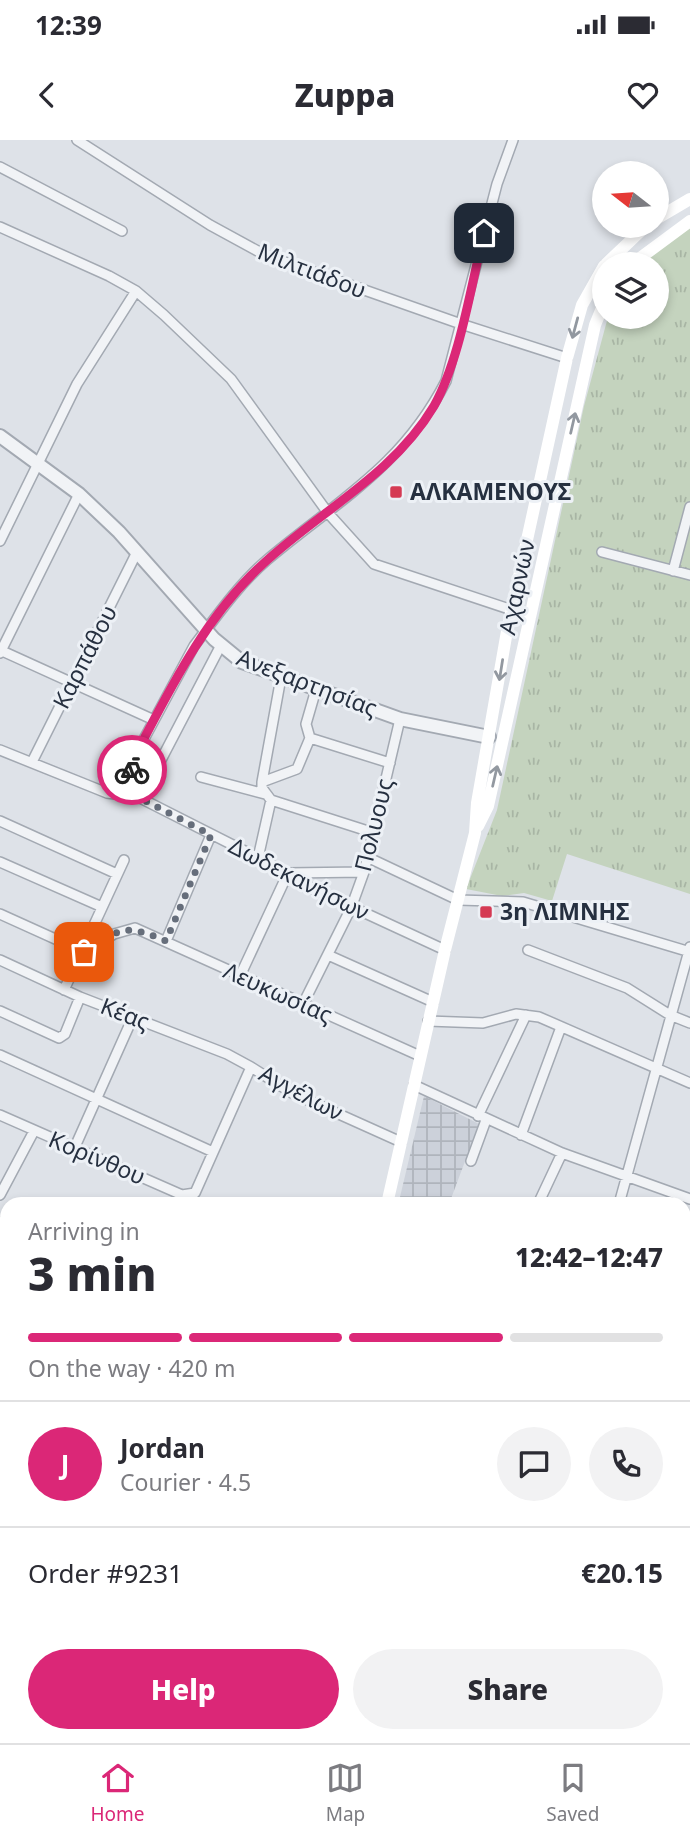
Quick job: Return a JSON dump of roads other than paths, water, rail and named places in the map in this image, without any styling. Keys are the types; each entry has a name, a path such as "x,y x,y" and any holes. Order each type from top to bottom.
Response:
{"main road":[{"path":"669,211 690,199"},
{"path":"648,252 690,221"},
{"name":"Αχαρνών","path":"619,252 633,238"},
{"name":"Αχαρνών","path":"389,1197 444,950 475,833 477,803 511,610 567,358 582,305 592,288"},
{"name":"Αχαρνών","path":"475,833 488,806 594,329"}],"street":[{"name":"Μιλτιάδου","path":"77,140 210,225 265,255 567,358"},
{"path":"221,645 149,783 134,792 130,774 154,720 194,646 206,630 245,581 377,474 408,441 433,407 446,381 496,184 513,140"},
{"path":"0,167 122,231"},
{"path":"0,227 136,291 231,379 328,513 373,564 530,616"},
{"path":"0,541 37,461 94,354 136,291"},
{"name":"Ανεξαρτησίας","path":"0,436 79,494 137,552 206,630 243,662 400,719 489,737"},
{"path":"79,494 0,651 154,720"},
{"path":"673,571 690,507"},
{"name":"Καρπάθου","path":"32,762 137,552"},
{"path":"602,552 690,575"},
{"path":"258,859 268,797 262,782 282,675"},
{"path":"262,782 297,769 310,738 306,724 317,687"},
{"name":"Πολυους","path":"303,1004 351,908 364,873 371,832 400,719"},
{"path":"310,738 390,763"},
{"name":"Δωδεκανήσων","path":"0,750 107,793 121,796 134,792 142,799 351,908 444,950"},
{"path":"201,777 371,832"},
{"path":"0,821 117,874"},
{"path":"166,941 211,835"},
{"path":"367,857 458,900 523,902 690,950 621,1197"},
{"path":"64,990 84,952 124,860"},
{"path":"0,862 102,907"},
{"path":"240,976 288,873 364,873"},
{"path":"0,915 84,952"},
{"name":"Λευκωσίας","path":"84,952 114,934 135,928 420,1056"},
{"path":"528,950 627,988 670,1015 690,1023"},
{"path":"328,955 433,1002"},
{"name":"Κέας","path":"0,960 80,997 227,1054 251,1067"},
{"path":"0,1011 55,1037 65,1034 80,997"},
{"path":"471,1161 482,1118 526,1015"},
{"path":"428,1021 483,1023 505,1016 526,1015 561,1027 690,1083"},
{"path":"74,1149 132,1017"},
{"path":"521,1135 561,1027"},
{"path":"0,1055 213,1152"},
{"name":"Αγγέλων","path":"195,1193 251,1067 292,1093 401,1142"},
{"path":"414,1085 562,1153 685,1197"},
{"name":"Κορίνθου","path":"0,1115 182,1195 195,1193"},
{"path":"0,1195 34,1131"},
{"path":"541,1197 562,1153"}],"place":[{"name":"ΑΛΚΑΜΕΝΟΥΣ","path":"396,492"},
{"name":"3η ΛΙΜΝΗΣ","path":"486,912"}]}
